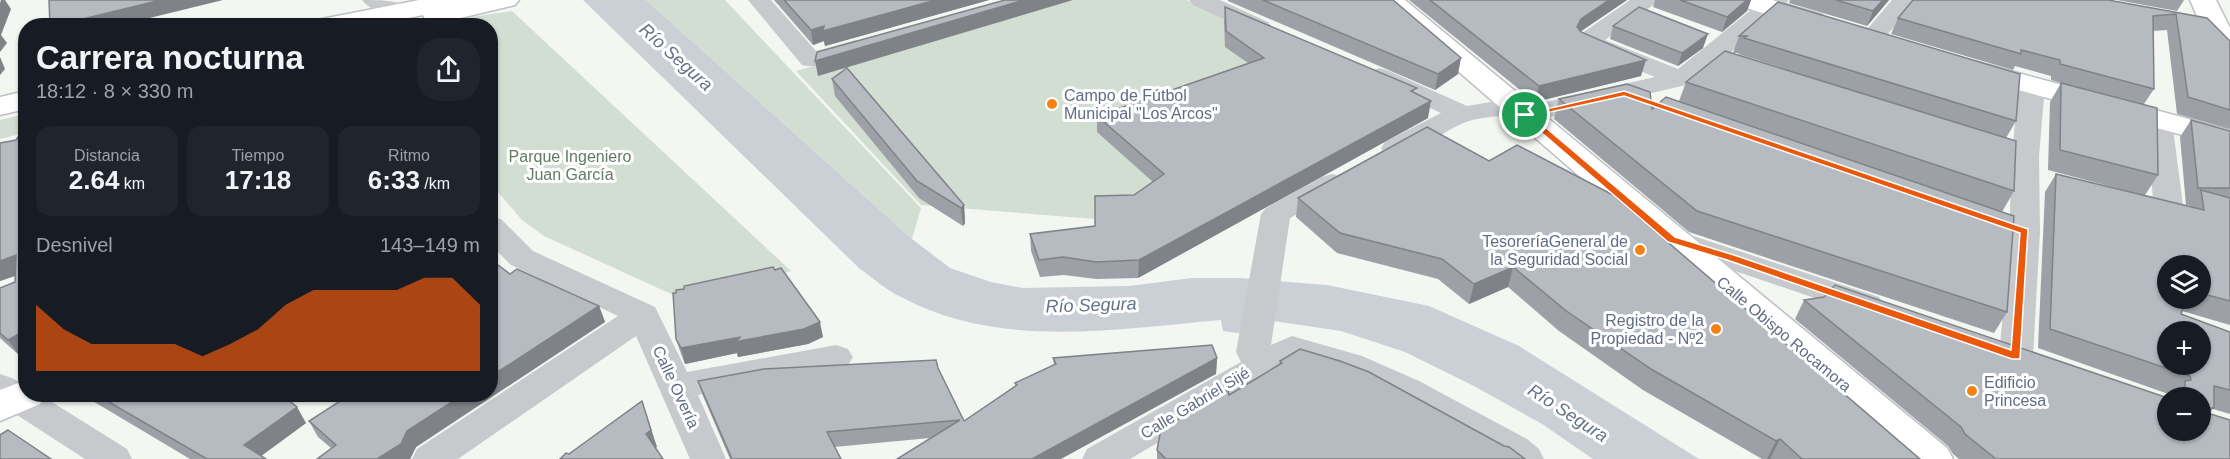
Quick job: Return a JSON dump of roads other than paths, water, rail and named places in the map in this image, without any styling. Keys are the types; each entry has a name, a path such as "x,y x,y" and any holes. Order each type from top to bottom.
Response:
{"street":[{"path":"355,18 389,8 506,0"},
{"name":"Calle Obispo Rocamora","path":"1389,0 1932,459"},
{"path":"1259,365 1253,352 1276,214 1442,122 1464,114 1520,111 1624,93 1681,79 1719,51 1764,3 1862,37 1904,0"},
{"path":"2203,0 2222,36"},
{"path":"759,1 811,60 878,41"},
{"path":"1207,1 1279,35"},
{"path":"440,18 459,5"},
{"path":"1643,9 1587,41 1681,79"},
{"path":"2188,24 2222,36"},
{"path":"1951,63 2230,139"},
{"path":"1364,70 1419,92 1464,114"},
{"path":"2032,86 2033,171 2025,231 2002,351 2048,367"},
{"path":"0,93 18,90"},
{"path":"1624,93 1669,109"},
{"path":"0,106 18,102"},
{"path":"2114,198 2169,213 2159,121"},
{"path":"1958,134 2033,171"},
{"path":"1947,205 2025,231"},
{"path":"498,234 522,258 643,315"},
{"path":"1672,239 1893,314"},
{"path":"430,459 643,315"},
{"name":"Calle Overía","path":"643,315 708,459"},
{"name":"Calle Gabriel Sijé","path":"1110,457 1259,365 1292,348 1322,353 1380,376 1513,456"},
{"path":"677,386 837,357"},
{"path":"18,402 114,459"}],"water":[{"name":"Río Segura","path":"583,0 646,0 912,239 950,268 991,282 1022,288 1129,286 1192,278 1240,278 1327,285 1429,306 1519,346 1699,459 1593,459 1542,424 1474,386 1405,352 1341,331 1253,318 1245,334 1223,331 1221,320 1140,328 1058,332 1018,330 978,324 939,314 895,294 859,268"}],"place":[{"name":"Campo de Fútbol Municipal \"Los Arcos\"","path":"1052,104"},
{"name":"TesoreríaGeneral de la Seguridad Social","path":"1640,250"},
{"name":"Registro de la Propiedad - Nº2","path":"1716,329"},
{"name":"Edificio Princesa","path":"1972,391"}],"park label":[{"name":"Parque Ingeniero Juan García","path":"570,165"}]}
